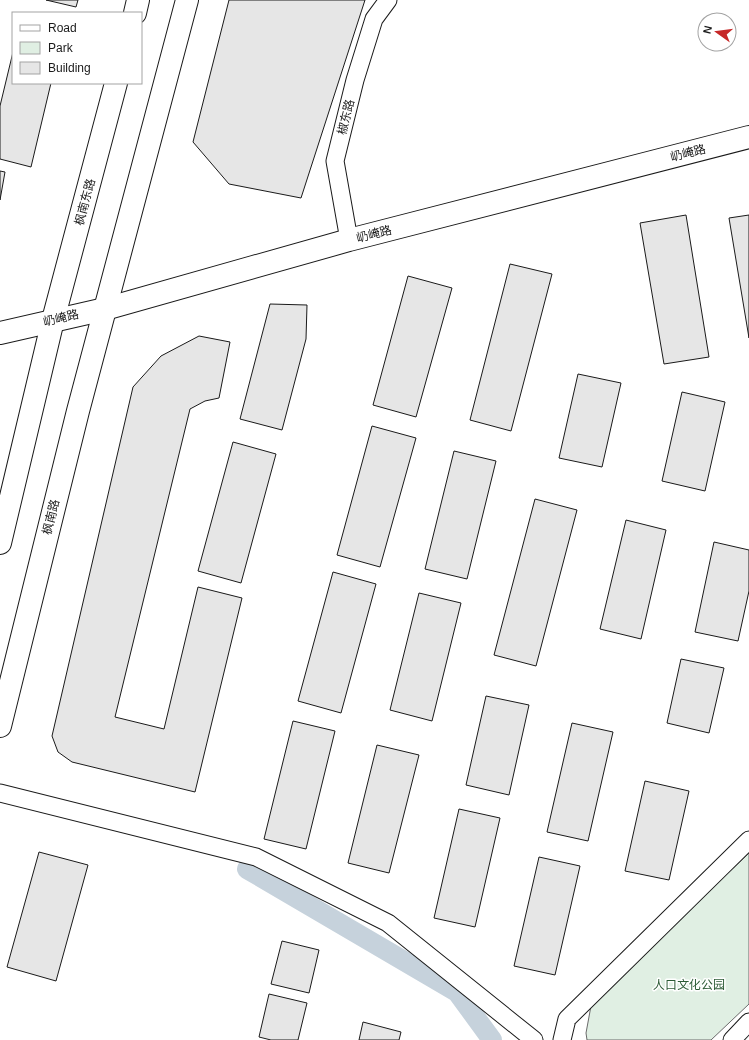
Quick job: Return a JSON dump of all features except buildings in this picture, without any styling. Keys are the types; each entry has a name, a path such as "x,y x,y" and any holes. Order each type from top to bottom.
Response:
{"main road":[{"path":"135,12 138,0"},
{"name":"枫南路","path":"0,726 78,411 186,0"},
{"name":"枫南东路","path":"53,320 116,84"},
{"name":"屷崦路","path":"0,333 105,309 349,240 749,137"},
{"path":"0,543 53,320"}],"street":[{"name":"椒东路","path":"349,240 335,161 354,80 374,19 388,0"},
{"path":"0,793 256,857 388,923 534,1040"},
{"path":"562,1040 567,1019 749,840"},
{"path":"732,1040 749,1022"}],"green space":[{"name":"人口文化公园","path":"749,853 749,1004 711,1040 587,1040 586,1033 591,1006 603,992"}],"waterway":[{"path":"247,869 457,992 492,1040"}]}
